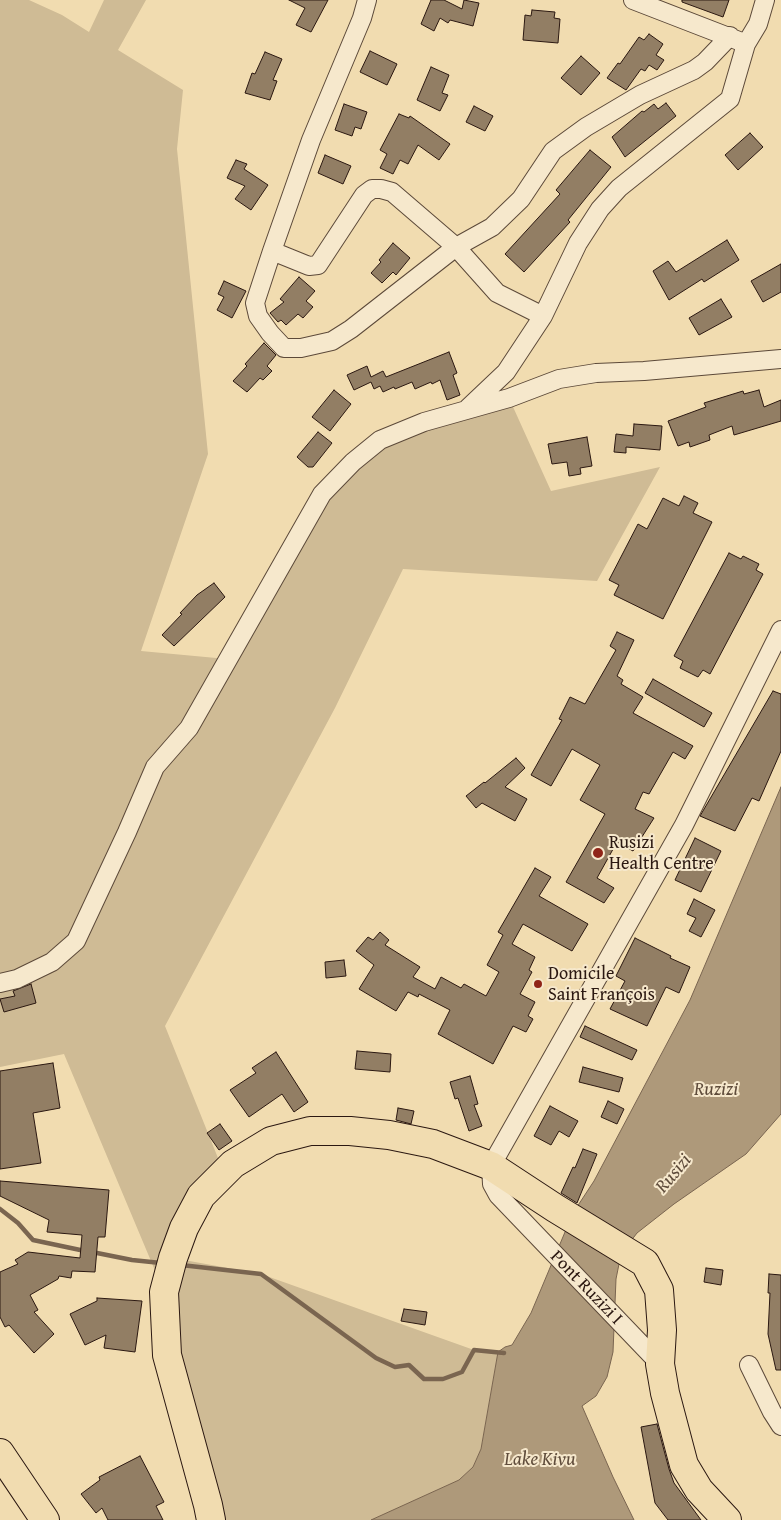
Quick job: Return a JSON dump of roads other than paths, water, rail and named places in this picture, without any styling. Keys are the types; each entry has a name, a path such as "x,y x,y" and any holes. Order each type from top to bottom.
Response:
{"main road":[{"path":"211,1520 167,1355 164,1292 173,1258 184,1228 201,1196 233,1164 272,1141 310,1131 350,1131 389,1135 433,1144 491,1166 645,1263 658,1290 662,1330 660,1364 684,1465 699,1490 727,1520"},
{"path":"0,1453 45,1520"}],"street":[{"path":"367,0 362,18 311,140 255,303 258,316 284,348 301,348 332,341 351,329 456,247 492,227 521,199 553,151 586,127 640,95 694,70 738,40 758,24 766,0"},
{"path":"633,0 670,16 738,40"},
{"path":"464,412 506,372 543,316 578,243 600,209 619,188 730,99 738,40"},
{"path":"272,251 309,266 318,265 364,195 372,188 381,189 392,192 456,247 497,293 543,316"},
{"path":"0,983 17,979 52,962 76,941 155,767 189,728 322,494 353,462 380,440 424,422 509,398 559,379 596,373 644,372 781,359"},
{"path":"491,1166 684,825 781,630"},
{"name":"Pont Ruzizi I","path":"491,1166 492,1184 512,1212 660,1364"},
{"path":"749,1365 781,1426"}],"water":[{"name":"Ruzizi","path":"781,787 781,1114 746,1154 674,1204 637,1233 621,1254 616,1279 613,1352 607,1377 596,1396 582,1406 634,1520 371,1520 459,1480 473,1467 481,1449 498,1352 512,1345 531,1313 573,1213 594,1181 690,1000"}],"waterway":[{"path":"0,1209 18,1223 33,1240 85,1251"},
{"path":"92,1252 132,1260 161,1263"},
{"path":"181,1265 261,1274 376,1358 395,1367 409,1365 424,1379 443,1379 462,1372 474,1350 504,1353"}],"place":[{"name":"Rusizi Health Centre","path":"598,853"},
{"name":"Domicile Saint François","path":"538,984"}],"water label":[{"name":"Rusizi","path":"674,1174"},
{"name":"Lake Kivu","path":"540,1460"}]}
